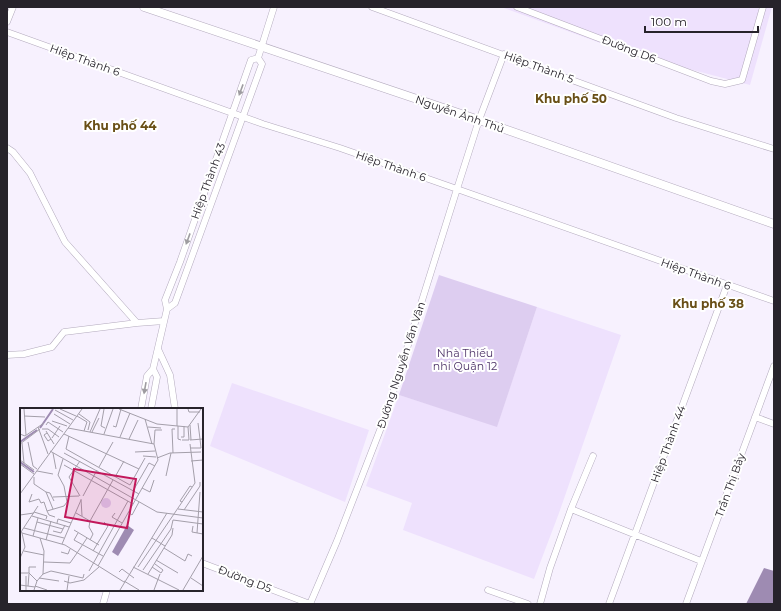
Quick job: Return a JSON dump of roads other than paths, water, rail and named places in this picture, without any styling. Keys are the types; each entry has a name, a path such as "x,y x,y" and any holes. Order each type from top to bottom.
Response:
{"main road":[{"name":"Nguyễn Ảnh Thủ","path":"144,7 479,120 774,224"}],"street":[{"path":"7,22 13,7"},
{"name":"Hiệp Thành 43","path":"258,58 274,7"},
{"name":"Hiệp Thành 5","path":"372,7 676,118 773,147"},
{"name":"Đường D6","path":"517,7 524,8 710,81 725,84 742,80 763,7"},
{"name":"Hiệp Thành 6","path":"7,32 243,117 340,148 774,301"},
{"name":"Đường Nguyễn Văn Vân","path":"310,604 337,541 387,412 479,120 504,54"},
{"name":"Hiệp Thành 43","path":"141,408 147,376 153,370 167,309 165,300 252,60 258,58"},
{"name":"Hiệp Thành 43","path":"167,309 175,303 243,117 262,64 258,58"},
{"path":"7,148 13,152 30,173 65,242 137,323"},
{"name":"Hiệp Thành 44","path":"609,604 727,285"},
{"path":"7,355 24,354 52,347 64,332 164,321"},
{"path":"158,349 170,375 175,408"},
{"name":"Trần Thị Bảy","path":"686,604 774,366"},
{"name":"Hiệp Thành 43","path":"151,408 157,377 153,370"},
{"path":"755,417 774,424"},
{"path":"540,604 550,568 571,509 593,456"},
{"path":"571,509 701,561"},
{"name":"Đường D5","path":"203,563 310,604"},
{"path":"488,590 528,604"},
{"path":"103,604 107,591"}],"district":[{"name":"Khu phố 50","path":"571,99"},
{"name":"Khu phố 44","path":"120,126"},
{"name":"Khu phố 38","path":"708,304"}],"park label":[{"name":"Nhà Thiếu nhi Quận 12","path":"465,359"}]}
